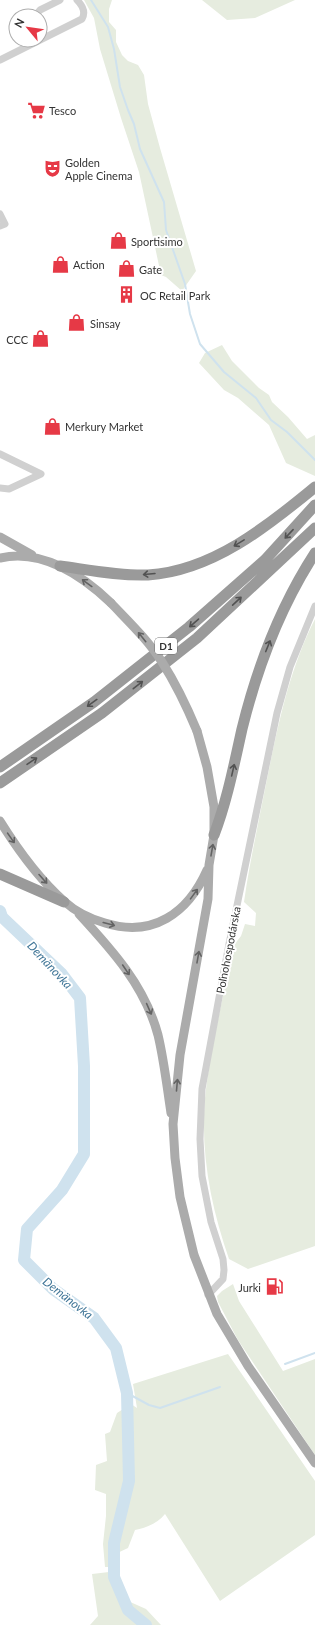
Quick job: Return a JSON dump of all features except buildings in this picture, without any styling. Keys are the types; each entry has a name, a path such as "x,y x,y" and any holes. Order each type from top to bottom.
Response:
{"highway":[{"path":"60,566 133,575 149,575 182,569 209,558 243,541 315,487"},
{"name":"D1","path":"0,767 94,702 189,627 265,560 315,505"},
{"name":"D1","path":"0,783 102,713 197,638 315,528"},
{"path":"214,835 224,808 242,729 262,663 283,613 315,553"},
{"path":"0,874 64,902"}],"main road":[{"path":"0,537 36,558 60,566 86,582 111,603 138,631 161,661 184,700 197,731 207,767 214,807 214,835 209,865 208,899 180,1055 174,1124 175,1158 182,1212 194,1255 216,1314 234,1345 315,1463"},
{"path":"0,558 18,556 36,558"},
{"path":"0,821 23,856 64,902 99,922 118,927 136,928 154,924 171,916 186,904 197,890 209,865"},
{"path":"74,909 121,961 136,984 150,1011 158,1035 174,1124"}],"street":[{"path":"44,8 60,0"},
{"path":"48,36 82,19 84,16 83,9 77,0"},
{"path":"0,60 24,48"},
{"path":"0,214 5,224 0,226"},
{"path":"0,454 41,474 9,489 0,488"},
{"name":"Poľnohospodárska","path":"208,1295 223,1279 224,1270 223,1259 211,1222 202,1176 200,1139 202,1089 229,944 277,713 290,667 315,606"}],"shaded area":[{"path":"84,0 112,0 109,9 109,22 116,30 116,42 122,55 128,61 138,65 144,75 148,104 196,271 182,291 166,277 161,275 139,172 100,49 94,18"},
{"path":"202,0 295,0 255,18 227,20"},
{"path":"222,345 232,361 259,388 269,395 272,402 288,417 307,439 315,435 315,476 286,463 269,425 238,398 224,390 199,363 205,353"},
{"path":"315,619 315,1246 248,1269 229,1259 216,1217 205,1154 204,1111 206,1089 215,1035 234,945 241,936 245,924 255,926 256,913 244,902 253,848 278,727 297,661"},
{"path":"233,1284 239,1301 283,1371 315,1359 315,1455 238,1340 218,1302 217,1296"},
{"path":"228,1354 315,1481 315,1535 220,1601 165,1514 152,1525 135,1530 128,1548 111,1556 109,1567 105,1567 103,1544 106,1516 106,1494 95,1490 96,1465 107,1461 105,1434 110,1432 117,1413 131,1404 137,1408 133,1384"},
{"path":"109,1572 123,1609 128,1601 146,1609 161,1625 90,1625 98,1616 92,1574"}],"waterway":[{"path":"91,0 108,27 114,49 120,87 134,124 140,149 164,202 166,230 185,284 190,314 200,344 224,372 256,398 271,420 287,432 315,460"},
{"name":"Demänovka","path":"0,911 2,917 61,973 80,998 84,1066 84,1154 62,1190 27,1229 24,1260 53,1289 94,1318 116,1348 127,1393 129,1481 114,1543 114,1577 128,1610 146,1625"},
{"path":"285,1364 315,1353"},
{"path":"127,1393 149,1405 160,1408 220,1387"}],"place":[{"name":"Tesco","path":"36,110"},
{"name":"Golden Apple Cinema","path":"52,168"},
{"name":"Sportisimo","path":"118,241"},
{"name":"Action","path":"60,264"},
{"name":"Gate","path":"126,269"},
{"name":"OC Retail Park","path":"127,295"},
{"name":"Sinsay","path":"77,323"},
{"name":"CCC","path":"41,339"},
{"name":"Merkury Market","path":"52,426"},
{"name":"Jurki","path":"274,1287"}]}
